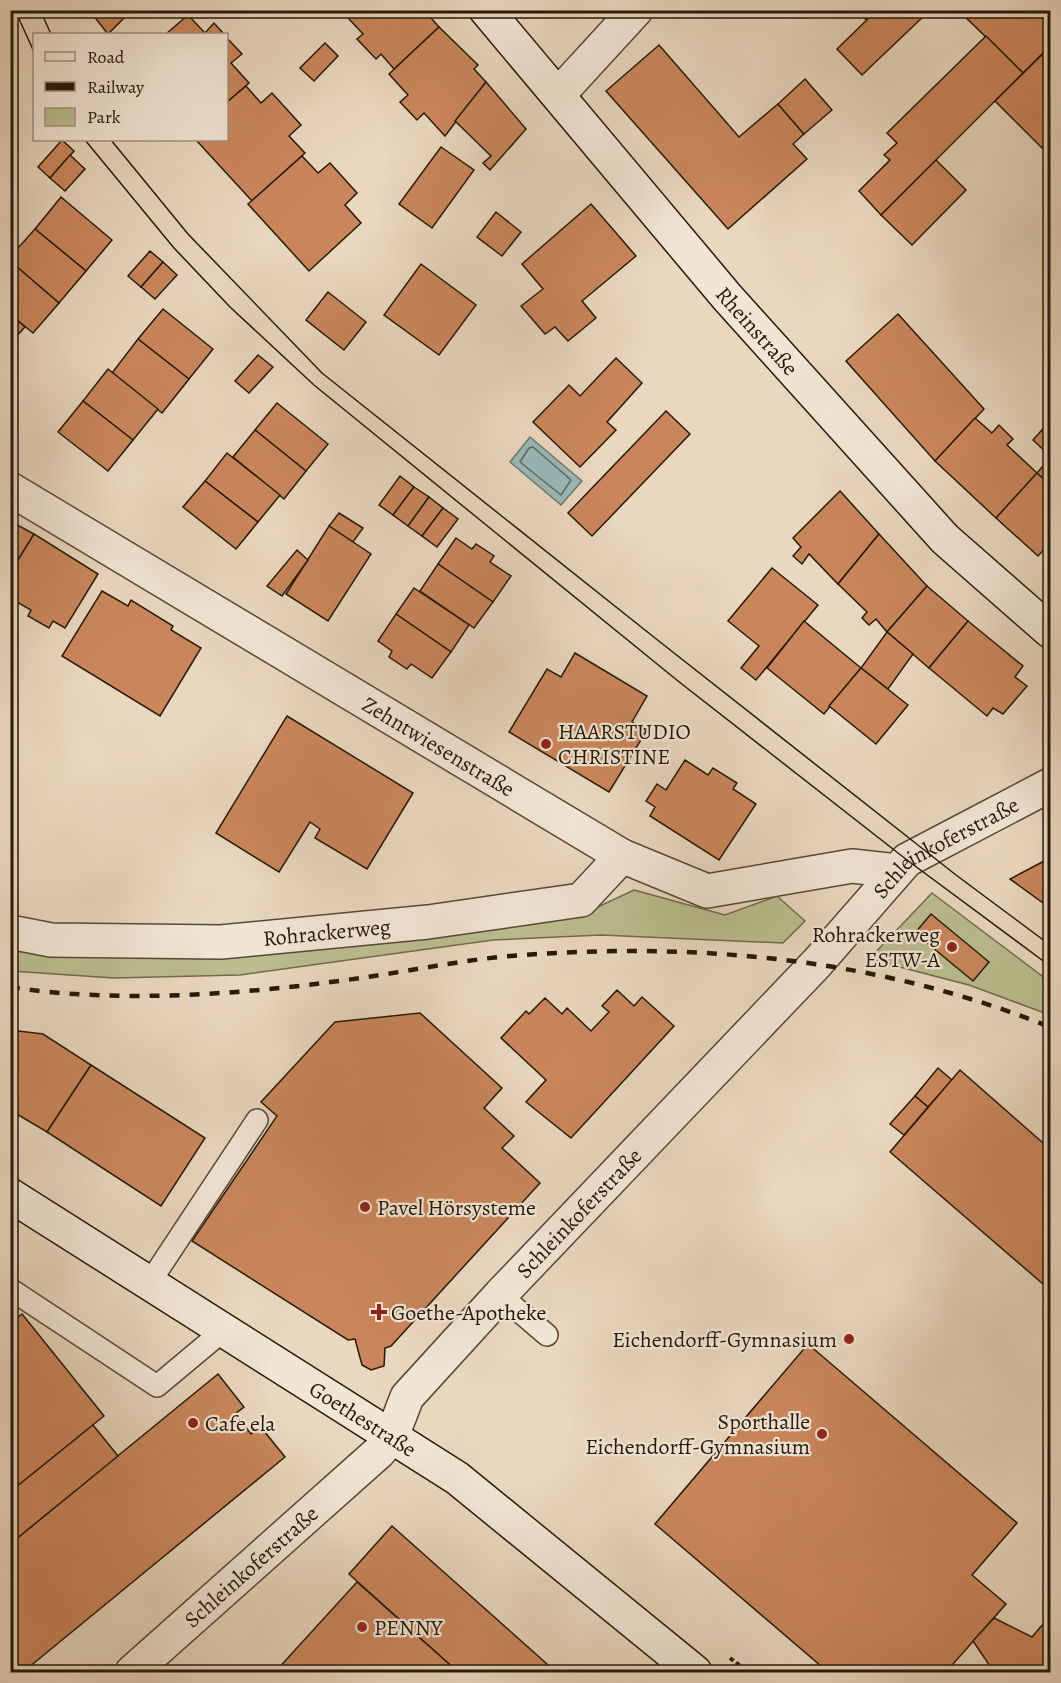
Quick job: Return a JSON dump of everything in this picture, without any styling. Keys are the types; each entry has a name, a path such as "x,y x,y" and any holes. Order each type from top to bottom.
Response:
{"street":[{"name":"Rheinstraße","path":"486,10 727,297 945,539 1050,631"},
{"path":"558,95 636,10"},
{"name":"Zehntwiesenstraße","path":"10,489 622,856 707,891 852,866 897,871"},
{"name":"Schleinkoferstraße","path":"132,1672 379,1452 392,1436 407,1397 500,1295 817,963 907,860 1050,785"},
{"name":"Rohrackerweg","path":"10,932 51,940 221,942 428,922 581,900 622,856"},
{"name":"Goethestraße","path":"10,1195 458,1478 695,1672"}],"lane":[{"path":"150,1282 257,1120"},
{"path":"10,1289 157,1386 224,1330"},
{"path":"500,1295 547,1335"}],"green space":[{"path":"634,890 725,915 777,896 805,921 783,943 601,935 493,940 240,975 114,978 11,971 10,944 585,913"},
{"path":"932,893 1050,982 1050,1015 969,985 869,959"}],"water":[{"path":"530,437 582,481 561,505 510,462"}],"building":[{"path":"89,10 132,10 109,33"},
{"path":"358,10 424,10 439,27 394,69 381,54 376,59 357,39 363,34 349,19"},
{"path":"857,10 877,10 867,21"},
{"path":"877,10 923,10 926,14 862,75 837,49"},
{"path":"958,10 1050,10 1050,46 1023,73"},
{"path":"188,15 205,33 167,33"},
{"path":"214,23 223,33 205,33"},
{"path":"439,27 478,65 474,69 486,82 445,136 424,113 417,120 400,102 408,95 389,74"},
{"path":"986,36 1023,73 881,215 859,191 890,160 884,155 897,143 887,133"},
{"path":"228,39 242,54 231,63 249,83 228,101"},
{"path":"325,43 338,56 314,81 300,68"},
{"path":"659,45 739,137 778,104 804,134 793,144 807,159 728,229 606,91"},
{"path":"1048,49 1050,51 1050,156 995,101"},
{"path":"805,79 832,110 804,134 778,104"},
{"path":"486,82 526,129 490,170 483,163 491,156 455,121"},
{"path":"246,86 261,103 272,93 301,125 289,136 305,153 252,201 197,141 228,141 228,101"},
{"path":"61,141 74,151 50,178 38,167"},
{"path":"441,147 474,170 432,228 399,204"},
{"path":"70,155 85,169 65,191 50,178"},
{"path":"302,156 318,173 330,163 357,193 345,205 361,223 309,271 248,204"},
{"path":"936,160 966,190 912,245 881,215"},
{"path":"61,197 112,240 86,271 35,229"},
{"path":"591,204 636,256 582,301 596,318 568,341 555,327 545,334 521,306 543,289 522,264"},
{"path":"496,212 521,232 502,256 477,237"},
{"path":"35,229 86,271 59,303 10,261 10,257"},
{"path":"150,251 163,262 141,287 128,276"},
{"path":"10,261 59,303 33,333 10,314"},
{"path":"163,262 177,275 155,299 141,287"},
{"path":"421,264 476,305 439,355 384,315"},
{"path":"328,292 366,322 344,350 306,320"},
{"path":"163,309 213,349 189,379 138,339"},
{"path":"10,314 25,327 10,343"},
{"path":"898,314 984,409 935,461 846,361"},
{"path":"138,339 189,379 162,413 112,373"},
{"path":"258,355 273,367 249,393 235,381"},
{"path":"616,358 642,383 607,422 616,430 580,467 533,422 569,385 580,396"},
{"path":"108,369 158,409 133,440 83,401"},
{"path":"83,401 133,440 108,471 58,432"},
{"path":"277,403 328,444 306,471 255,430"},
{"path":"666,411 690,434 592,536 568,513"},
{"path":"975,418 992,433 999,425 1013,439 1007,445 1037,473 996,518 935,461"},
{"path":"1050,421 1050,456 1033,440"},
{"path":"255,430 306,471 284,499 233,457"},
{"path":"227,453 280,495 258,522 205,481"},
{"path":"1050,458 1050,480 1048,483 1037,473"},
{"path":"1037,473 1050,485 1050,543 1038,556 996,518"},
{"path":"400,476 414,487 393,515 379,505"},
{"path":"205,481 258,522 236,549 183,507"},
{"path":"414,487 429,497 408,526 393,515"},
{"path":"840,491 879,534 838,584 809,554 802,564 793,556 801,547 793,538"},
{"path":"429,497 443,508 422,536 408,526"},
{"path":"443,508 458,519 437,547 422,536"},
{"path":"339,513 363,528 353,542 329,526"},
{"path":"10,521 34,534 10,573"},
{"path":"329,526 371,554 328,621 286,594"},
{"path":"34,534 98,574 65,628 53,621 49,628 28,616 31,610 10,598 10,573"},
{"path":"879,534 927,586 887,632 876,619 869,625 862,618 867,612 838,584"},
{"path":"456,538 472,549 476,544 494,556 490,562 511,576 493,602 438,564"},
{"path":"297,550 308,560 282,596 267,586"},
{"path":"438,564 493,602 474,628 420,591"},
{"path":"772,568 818,605 756,680 741,668 759,646 728,621"},
{"path":"927,586 968,621 929,668 887,632"},
{"path":"414,588 469,625 451,652 396,614"},
{"path":"102,591 128,606 131,600 173,626 171,630 201,648 160,716 62,656"},
{"path":"396,614 451,652 432,678 411,664 407,669 389,657 392,651 378,641"},
{"path":"804,621 861,668 824,714 767,668"},
{"path":"968,621 1023,666 1015,677 1027,686 1003,714 993,708 987,716 929,668"},
{"path":"887,632 913,654 888,689 861,668"},
{"path":"575,653 647,696 632,722 647,730 609,792 509,732 547,669 561,677"},
{"path":"861,668 908,705 876,744 829,706"},
{"path":"10,696 18,701 10,723"},
{"path":"287,716 413,793 367,869 315,838 320,829 310,822 279,872 216,833"},
{"path":"685,760 708,775 713,768 737,783 733,789 756,804 719,860 650,816 655,807 646,801 657,784 666,790"},
{"path":"1046,860 1050,863 1050,908 1010,879"},
{"name":"Rohrackerweg ESTW-A","path":"931,914 989,962 973,981 915,933"},
{"path":"617,990 634,1006 642,997 674,1026 571,1138 526,1102 546,1080 501,1038 526,1011 529,1014 545,998 562,1014 567,1008 591,1031 609,1012 602,1006"},
{"path":"420,1013 502,1088 484,1108 514,1136 502,1148 540,1183 391,1346 385,1348 384,1366 371,1370 362,1365 355,1339 348,1340 192,1241 277,1116 261,1102 335,1022"},
{"path":"10,1030 43,1034 91,1065 47,1132 10,1110"},
{"path":"91,1065 205,1138 161,1206 47,1132"},
{"path":"938,1068 952,1080 928,1107 915,1096"},
{"path":"960,1070 1050,1149 1050,1290 890,1152"},
{"path":"915,1096 928,1107 904,1135 890,1124"},
{"path":"22,1314 104,1416 10,1492 10,1323"},
{"name":"Sporthalle Eichendorff-Gymnasium","path":"808,1344 1017,1523 972,1575 1006,1604 946,1672 828,1672 655,1524"},
{"path":"218,1374 244,1407 235,1414 251,1434 260,1426 285,1457 23,1672 10,1672 10,1544"},
{"path":"93,1425 118,1456 10,1544 10,1492"},
{"path":"392,1526 556,1672 458,1672 349,1574"},
{"name":"PENNY","path":"357,1582 458,1672 275,1672"},
{"path":"1050,1616 1050,1672 994,1672 973,1641 994,1618 1032,1637"}],"tram line":[{"path":"15,10 33,50"},
{"path":"40,10 51,33"},
{"path":"86,141 174,248 230,307 314,385 678,681 907,860 1050,966"},
{"path":"112,141 188,234 322,373 956,875 1050,945"}],"railway":[{"path":"10,987 99,995 192,995 331,982 510,956 648,951 785,960 852,970 919,985 985,1004 1050,1027"}],"place":[{"name":"HAARSTUDIO CHRISTINE","path":"546,744"},
{"name":"Rohrackerweg ESTW-A","path":"952,947"},
{"name":"Pavel Hörsysteme","path":"365,1207"},
{"name":"Goethe-Apotheke","path":"379,1312"},
{"name":"Eichendorff-Gymnasium","path":"849,1339"},
{"name":"Cafe ela","path":"193,1423"},
{"name":"Sporthalle Eichendorff-Gymnasium","path":"822,1434"},
{"name":"PENNY","path":"362,1627"}]}
